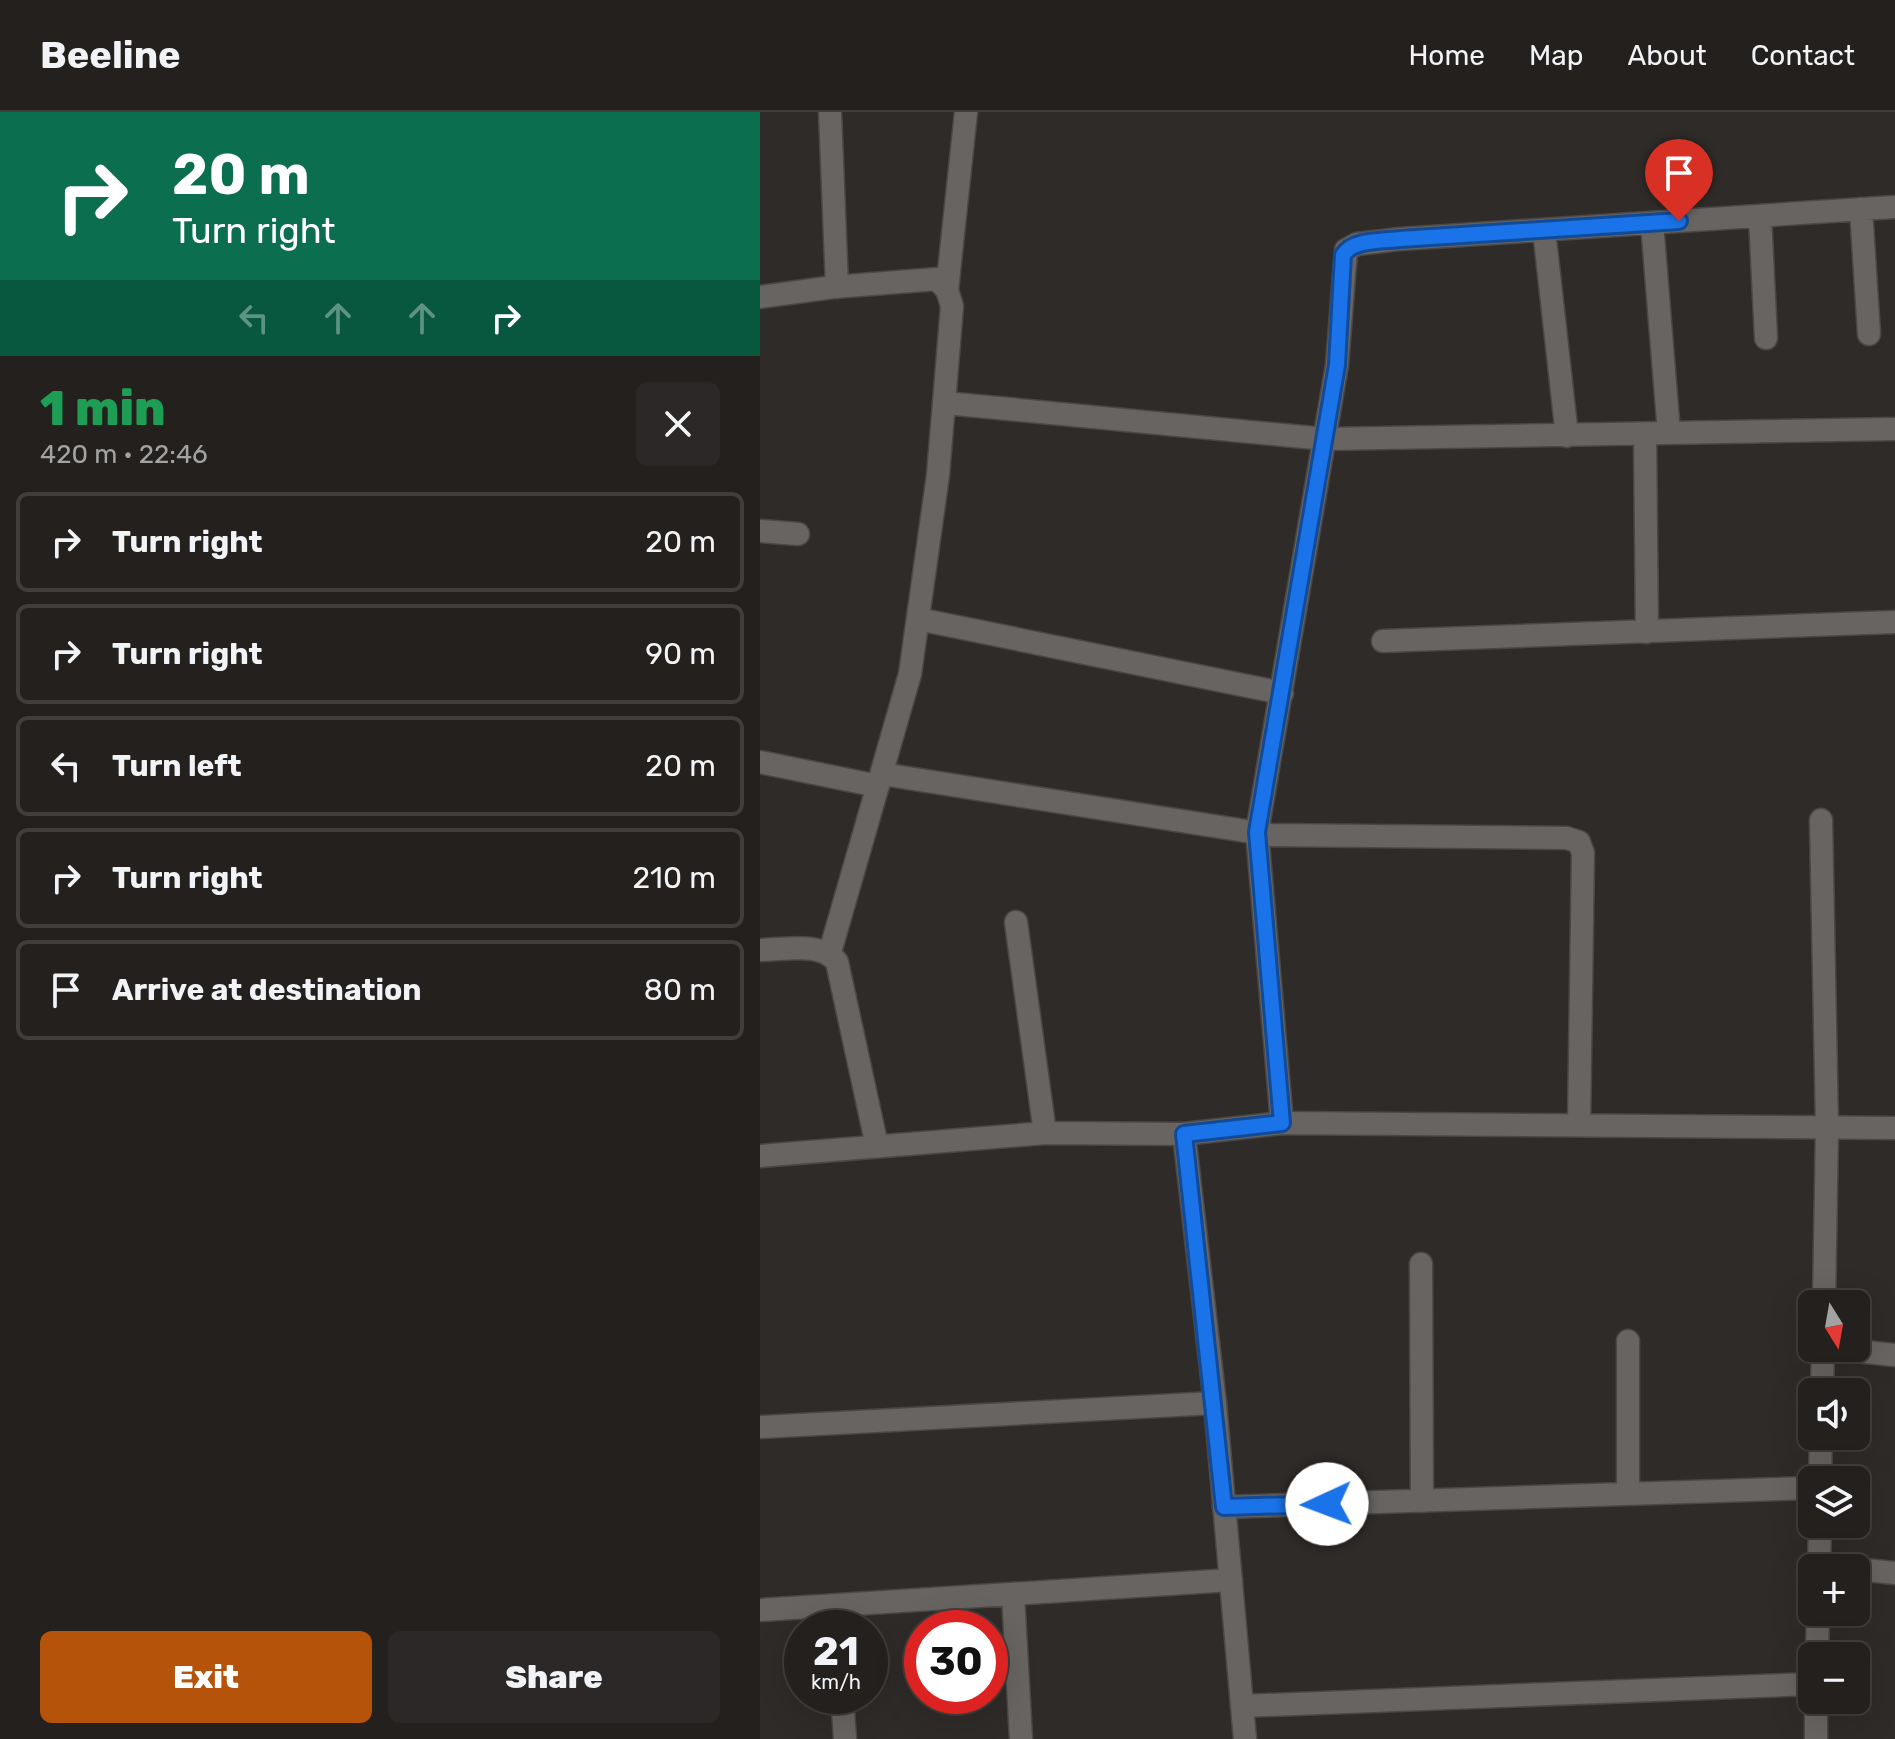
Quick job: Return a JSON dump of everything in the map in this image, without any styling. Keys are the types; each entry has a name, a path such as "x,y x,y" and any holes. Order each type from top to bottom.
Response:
{"street":[{"path":"830,112 837,287"},
{"path":"830,952 906,693 918,619 945,403 952,306 947,290 966,112"},
{"path":"1282,1123 1264,834 1282,693 1337,365 1343,255 1346,250 1357,244 1400,239 1895,207"},
{"path":"1861,209 1869,334"},
{"path":"1760,216 1766,338"},
{"path":"1652,223 1669,433"},
{"path":"1544,230 1567,436"},
{"path":"760,297 937,279 947,290"},
{"path":"945,403 1325,439 1895,429"},
{"path":"1645,434 1647,632"},
{"path":"760,531 798,534"},
{"path":"918,619 1282,693"},
{"path":"1383,641 1895,622"},
{"path":"760,762 1264,834 1567,838 1579,842 1583,853 1579,1125"},
{"path":"1821,820 1827,1127 1824,1290"},
{"path":"1016,922 1045,1133"},
{"path":"760,950 820,949 830,952 837,962 877,1146"},
{"path":"760,1156 1045,1133 1193,1133 1282,1123 1895,1128"},
{"path":"1193,1133 1215,1403 1232,1507 1231,1580 1245,1739"},
{"path":"1421,1264 1422,1501"},
{"path":"1628,1341 1628,1494"},
{"path":"1870,1352 1895,1355"},
{"path":"760,1427 1215,1403"},
{"path":"1232,1507 1798,1488"},
{"path":"1870,1570 1895,1573"},
{"path":"760,1610 1231,1580"},
{"path":"1013,1594 1021,1739"},
{"path":"837,1605 837,1610"},
{"path":"1242,1706 1798,1685"},
{"path":"843,1714 845,1739"},
{"path":"1816,1714 1816,1739"}],"route":[{"path":"1327,1504 1224,1507 1184,1134 1282,1123 1257,832 1337,365 1343,255 1357,244 1400,239 1679,221"}]}
